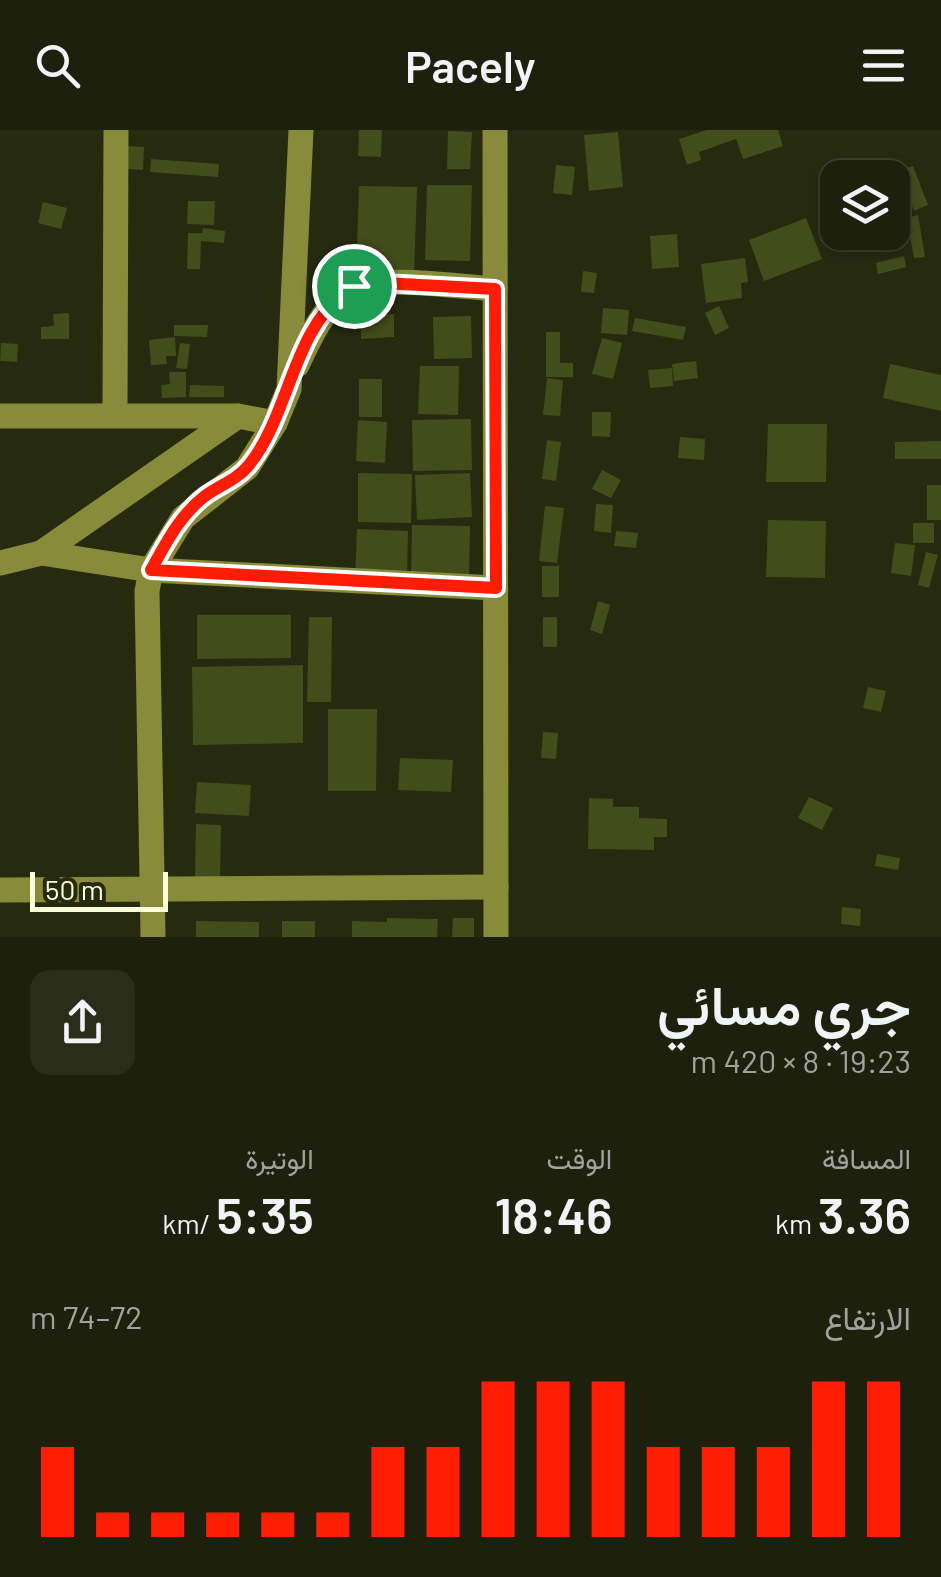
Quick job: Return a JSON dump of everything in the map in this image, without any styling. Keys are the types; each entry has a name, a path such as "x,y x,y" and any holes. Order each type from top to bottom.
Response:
{"street":[{"path":"115,414 116,130"},
{"path":"293,374 301,130"},
{"path":"495,130 496,937"},
{"path":"153,937 145,611 151,570 183,518 247,468 275,424 293,374 320,322 354,286 383,283 495,289"},
{"path":"0,416 238,416 275,424"},
{"path":"41,554 238,416"},
{"path":"0,563 41,554 151,570 496,588"},
{"path":"0,890 496,887"}],"building":[{"path":"359,130 382,130 381,157 358,156"},
{"path":"707,130 778,130 783,146 743,159 736,139 699,152 701,160 687,165 679,139"},
{"path":"448,131 472,132 470,169 447,169"},
{"path":"618,132 623,187 589,191 584,135"},
{"path":"128,146 144,147 143,170 127,169"},
{"path":"151,159 219,164 218,177 150,172"},
{"path":"556,165 575,167 572,195 553,193"},
{"path":"913,166 928,205 914,211 910,200"},
{"path":"427,185 472,185 470,261 425,260"},
{"path":"359,186 417,187 414,275 356,273"},
{"path":"188,201 215,201 214,225 187,224"},
{"path":"43,202 67,208 61,229 38,223"},
{"path":"918,215 925,257 914,258 910,217"},
{"path":"806,218 822,259 764,281 749,240"},
{"path":"203,228 225,231 224,243 201,241 200,269 187,269 188,233 202,233"},
{"path":"677,234 679,267 652,269 650,236"},
{"path":"904,256 906,267 878,274 876,263"},
{"path":"745,258 748,282 741,283 742,298 706,303 701,264"},
{"path":"583,271 597,273 594,293 581,292"},
{"path":"719,306 729,328 715,335 705,313"},
{"path":"603,308 629,310 627,335 601,333"},
{"path":"69,313 69,339 41,339 41,327 54,326 53,314"},
{"path":"394,314 394,337 361,339 361,315"},
{"path":"471,316 472,358 434,359 433,317"},
{"path":"635,318 686,327 683,340 632,331"},
{"path":"174,325 208,325 207,337 174,336"},
{"path":"546,332 560,332 560,363 573,363 573,377 546,377"},
{"path":"175,337 176,356 166,356 167,364 151,365 149,340"},
{"path":"602,338 622,343 613,379 592,374"},
{"path":"1,343 18,344 17,362 0,361"},
{"path":"180,343 190,344 187,369 176,368"},
{"path":"696,361 698,378 674,381 672,364"},
{"path":"890,364 941,375 941,411 883,398"},
{"path":"420,366 459,366 458,415 418,414"},
{"path":"672,368 673,386 650,388 648,370"},
{"path":"169,372 186,372 186,397 162,398 161,385 170,384"},
{"path":"547,378 563,380 560,416 543,415"},
{"path":"359,379 382,379 382,417 359,417"},
{"path":"190,385 224,386 224,397 189,397"},
{"path":"592,412 611,412 610,437 592,436"},
{"path":"471,419 472,470 413,471 412,420"},
{"path":"358,420 387,422 385,463 356,461"},
{"path":"768,424 827,424 826,482 766,482"},
{"path":"680,437 705,439 704,460 678,458"},
{"path":"547,440 561,442 556,481 542,479"},
{"path":"941,441 941,459 895,459 895,442"},
{"path":"602,470 621,480 611,498 592,489"},
{"path":"358,473 412,474 411,523 358,522"},
{"path":"470,473 472,517 417,520 415,475"},
{"path":"927,485 941,485 941,520 927,520"},
{"path":"596,504 613,505 611,533 594,531"},
{"path":"545,506 564,508 557,563 539,561"},
{"path":"768,520 826,521 825,578 766,577"},
{"path":"913,523 934,523 934,543 913,543"},
{"path":"412,525 470,526 469,579 411,579"},
{"path":"357,529 408,531 407,584 355,583"},
{"path":"616,531 638,533 636,548 614,546"},
{"path":"895,543 915,545 911,576 891,573"},
{"path":"926,552 938,555 929,588 918,585"},
{"path":"542,566 559,566 559,597 542,597"},
{"path":"598,601 610,605 602,634 590,630"},
{"path":"197,615 291,615 291,658 197,659"},
{"path":"309,617 332,617 331,702 307,702"},
{"path":"543,617 557,617 557,647 543,647"},
{"path":"303,665 303,743 193,745 192,667"},
{"path":"868,687 886,691 881,712 863,708"},
{"path":"328,709 377,709 376,791 328,791"},
{"path":"543,732 558,733 556,759 541,758"},
{"path":"400,758 453,760 451,792 398,790"},
{"path":"197,782 251,785 249,816 195,813"},
{"path":"809,797 833,808 822,830 798,818"},
{"path":"589,798 613,799 613,807 639,807 639,818 667,819 667,837 654,837 654,850 588,849"},
{"path":"196,824 221,825 220,879 195,878"},
{"path":"877,854 900,858 898,870 875,866"},
{"path":"842,907 861,909 860,926 841,924"},
{"path":"387,918 438,919 437,937 352,937 352,921 387,922"},
{"path":"453,918 474,918 474,937 452,937"},
{"path":"196,921 259,922 259,937 196,937"},
{"path":"282,921 315,921 315,937 282,937"}],"route":[{"path":"383,283 495,289 496,588 151,570 194,506 232,482 256,456 275,424 308,342 336,301 354,286 383,283"}]}
